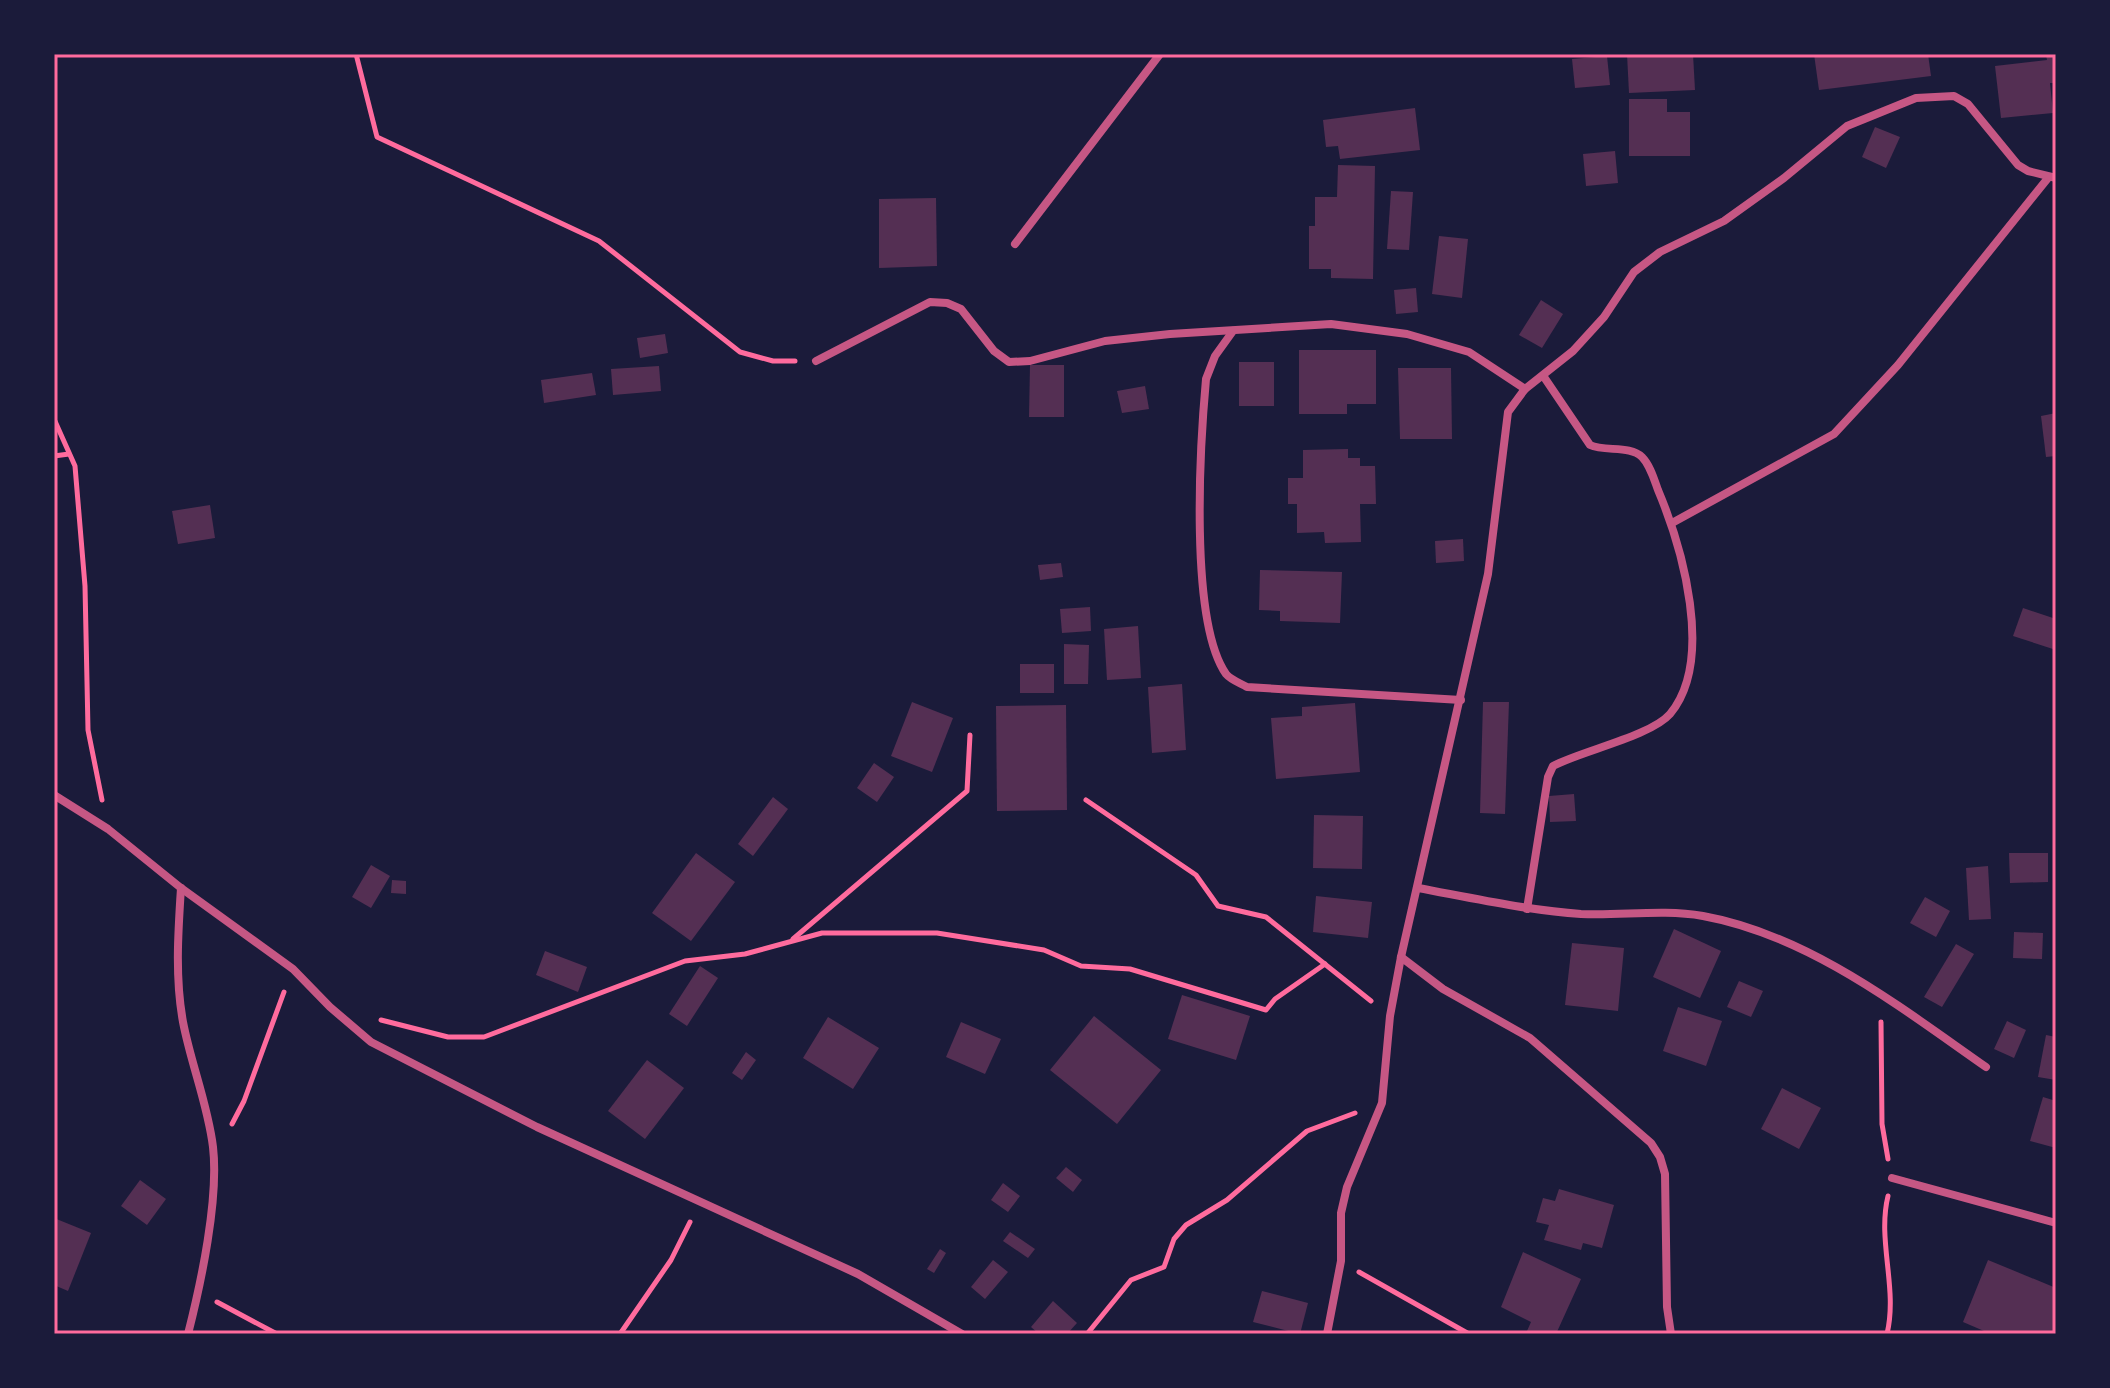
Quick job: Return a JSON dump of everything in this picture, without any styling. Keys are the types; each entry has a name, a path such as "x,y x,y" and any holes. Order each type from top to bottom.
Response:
{"street":[{"path":"1015,244 1160,54"},
{"path":"1327,1334 1341,1261 1341,1213 1347,1187 1382,1103 1390,1016 1401,957 1488,574 1508,412 1525,389 1544,377 1604,317 1634,272 1660,252 1724,221 1784,178 1847,126 1916,98 1954,96 1968,104 2018,165 2052,178 1898,365 1834,434 1672,523"},
{"path":"816,361 930,302 961,309 994,351 1009,362 1030,361 1105,341 1331,324 1407,334 1469,352 1525,389"},
{"path":"1233,331 1215,356 1206,379 1199,548 1217,658 1228,677 1247,687 1461,700"},
{"path":"1527,909 1548,777 1553,766 1633,735 1669,715 1685,686 1692,651 1691,611 1672,523 1641,455 1590,445 1544,377"},
{"path":"54,795 108,829 181,888 293,969 330,1007 371,1042 537,1127 701,1199 858,1274 962,1334"},
{"path":"181,888 177,965 183,1020 213,1145 214,1172 198,1292 188,1334"},
{"path":"1418,888 1527,909 1703,916 1790,944 1881,994 1986,1067"},
{"path":"1401,957 1443,989 1530,1038 1651,1143 1660,1157 1665,1174 1667,1307 1671,1334"},
{"path":"1892,1178 2056,1223"}],"path":[{"path":"356,54 377,137 599,241 740,352 773,361 816,361"},
{"path":"54,419 75,466 85,586 88,730 108,829"},
{"path":"54,456 69,454"},
{"path":"789,942 967,791 970,735"},
{"path":"1086,800 1196,875 1218,906 1266,917 1390,1016"},
{"path":"374,1018 448,1037 484,1037 685,961 745,954 822,933 937,933 1044,950 1081,966 1130,969 1266,1010 1275,999 1325,964"},
{"path":"213,1145 233,1122 244,1101 293,969"},
{"path":"1087,1334 1131,1280 1164,1267 1174,1239 1186,1225 1227,1200 1307,1131 1382,1103"},
{"path":"620,1334 671,1260 701,1199"},
{"path":"1341,1261 1469,1334"},
{"path":"198,1292 277,1334"}],"building":[{"path":"1627,54 1693,54 1695,90 1629,93"},
{"path":"1814,54 1928,54 1931,76 1819,90"},
{"path":"2056,54 2056,83 2050,83 2053,113 2001,118 1995,66 2047,60 2046,55"},
{"path":"1607,56 1610,85 1575,88 1572,59"},
{"path":"1629,99 1667,99 1667,112 1690,112 1690,156 1629,156"},
{"path":"1415,108 1420,150 1340,159 1338,146 1326,147 1323,120"},
{"path":"1875,127 1900,137 1886,168 1862,157"},
{"path":"1615,151 1618,183 1586,186 1583,154"},
{"path":"1338,165 1375,166 1373,279 1331,278 1331,269 1309,269 1309,226 1315,226 1315,197 1337,197"},
{"path":"1391,191 1413,192 1409,250 1387,249"},
{"path":"936,198 937,266 879,268 879,199"},
{"path":"1439,236 1468,239 1462,298 1432,294"},
{"path":"1416,288 1418,312 1396,314 1394,290"},
{"path":"1541,300 1563,314 1542,348 1519,335"},
{"path":"665,334 668,353 640,358 637,338"},
{"path":"1299,350 1376,350 1376,404 1347,404 1347,414 1299,414"},
{"path":"1239,362 1274,362 1274,406 1239,406"},
{"path":"1030,365 1064,365 1064,417 1029,417"},
{"path":"659,366 661,391 613,395 611,369"},
{"path":"1398,368 1451,368 1452,439 1400,439"},
{"path":"592,373 596,395 544,403 541,380"},
{"path":"1145,386 1149,409 1122,413 1117,391"},
{"path":"2056,413 2056,456 2046,457 2041,416"},
{"path":"1348,449 1348,458 1360,458 1360,466 1375,466 1376,504 1360,504 1361,542 1325,543 1324,532 1297,533 1297,504 1288,504 1288,478 1303,478 1303,450"},
{"path":"210,505 215,538 178,544 172,511"},
{"path":"1463,539 1464,561 1436,563 1435,541"},
{"path":"1061,563 1063,577 1040,580 1038,565"},
{"path":"1260,570 1342,572 1340,623 1280,621 1280,611 1259,610"},
{"path":"1090,607 1091,631 1062,633 1060,609"},
{"path":"2023,608 2056,619 2056,650 2013,636"},
{"path":"1138,626 1141,678 1107,680 1104,629"},
{"path":"1064,644 1089,645 1088,684 1064,684"},
{"path":"1020,664 1054,664 1054,693 1020,693"},
{"path":"1182,684 1186,750 1152,753 1148,687"},
{"path":"912,702 953,718 932,772 891,756"},
{"path":"1483,702 1509,702 1505,814 1480,813"},
{"path":"1355,703 1360,772 1276,779 1271,718 1302,716 1302,707"},
{"path":"1066,705 1067,810 997,811 996,706"},
{"path":"874,763 894,777 877,802 857,788"},
{"path":"1574,794 1576,821 1550,822 1549,796"},
{"path":"773,797 788,809 753,856 738,844"},
{"path":"1314,815 1363,816 1362,869 1313,868"},
{"path":"696,853 735,882 691,941 652,913"},
{"path":"2009,853 2048,853 2048,882 2010,883"},
{"path":"371,865 390,876 371,908 352,897"},
{"path":"1988,866 1991,919 1969,920 1966,868"},
{"path":"392,880 406,881 406,894 391,893"},
{"path":"1316,896 1372,902 1368,938 1313,932"},
{"path":"1925,897 1950,911 1936,937 1910,923"},
{"path":"1674,929 1721,951 1700,998 1653,977"},
{"path":"2014,932 2043,933 2042,959 2013,958"},
{"path":"1572,943 1624,948 1618,1011 1565,1005"},
{"path":"1956,944 1974,954 1942,1007 1924,997"},
{"path":"545,951 587,967 578,992 536,975"},
{"path":"700,966 718,978 687,1026 669,1014"},
{"path":"1739,981 1763,991 1751,1017 1727,1007"},
{"path":"1182,995 1250,1016 1236,1060 1168,1039"},
{"path":"1678,1007 1722,1021 1706,1066 1663,1051"},
{"path":"1094,1016 1161,1070 1117,1124 1050,1070"},
{"path":"828,1017 879,1048 853,1089 803,1058"},
{"path":"2007,1021 2026,1030 2014,1058 1994,1049"},
{"path":"961,1022 1001,1039 985,1074 946,1057"},
{"path":"2046,1035 2056,1037 2056,1080 2038,1077"},
{"path":"746,1052 756,1060 742,1080 732,1073"},
{"path":"647,1060 684,1088 645,1139 608,1111"},
{"path":"1782,1088 1821,1108 1799,1149 1761,1129"},
{"path":"2043,1097 2056,1101 2056,1148 2030,1141"},
{"path":"1066,1167 1082,1180 1073,1192 1056,1178"},
{"path":"140,1180 166,1199 147,1225 121,1206"},
{"path":"1003,1183 1020,1196 1008,1212 991,1200"},
{"path":"1559,1189 1614,1205 1602,1248 1583,1243 1581,1250 1544,1240 1549,1225 1536,1222 1543,1198 1555,1201"},
{"path":"54,1218 91,1233 68,1291 54,1285"},
{"path":"1010,1232 1035,1249 1028,1258 1003,1241"},
{"path":"940,1249 946,1253 934,1273 927,1269"},
{"path":"1523,1252 1581,1279 1556,1334 1527,1331 1531,1322 1501,1307"},
{"path":"993,1260 1008,1272 985,1299 971,1287"},
{"path":"1988,1260 2056,1288 2056,1334 1991,1334 1963,1322"},
{"path":"1262,1291 1308,1303 1300,1334 1253,1322"},
{"path":"1053,1301 1077,1323 1067,1334 1039,1334 1031,1327"}]}
